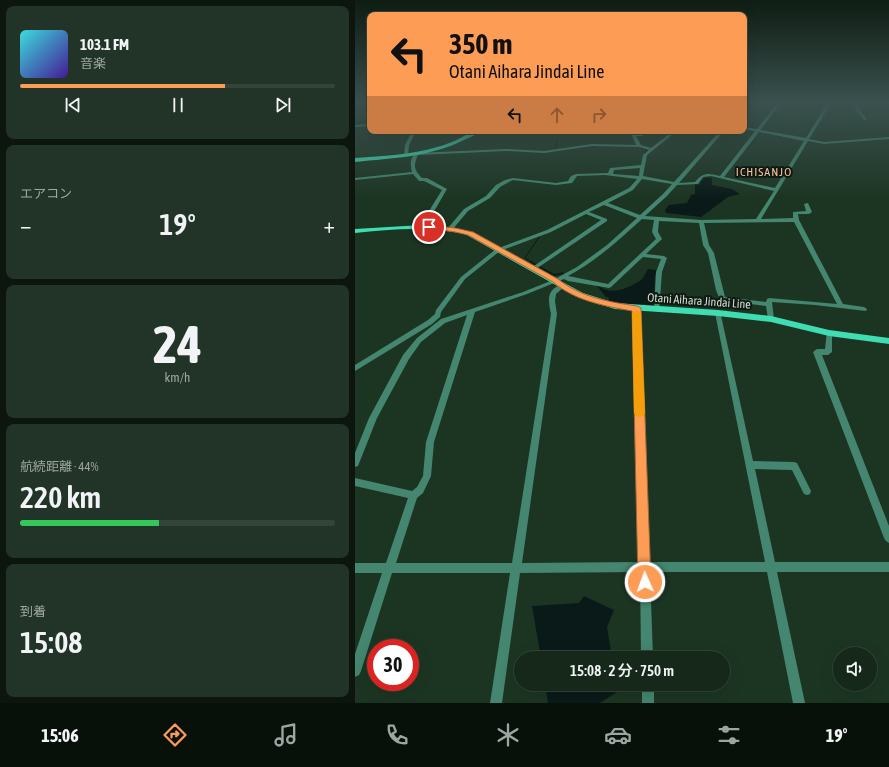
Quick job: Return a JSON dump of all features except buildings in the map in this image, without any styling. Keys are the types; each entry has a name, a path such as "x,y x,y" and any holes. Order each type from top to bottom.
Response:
{"main road":[{"path":"355,160 416,154 439,149 468,135"},
{"name":"Otani Aihara Jindai Line","path":"355,232 373,229 422,227 450,229 471,234 559,283 604,304 657,310 718,313 771,319 829,334 889,341"}],"street":[{"path":"406,155 407,145 412,135"},
{"path":"634,135 639,146"},
{"path":"440,318 438,312 463,278 498,250 538,236 587,213 631,189 640,177 645,155 670,135"},
{"path":"496,703 554,314 551,296 564,276 597,256 640,217 675,184 719,135"},
{"path":"721,177 753,135"},
{"path":"781,135 824,143 889,138"},
{"path":"758,220 810,135"},
{"path":"422,227 445,189 425,179 421,180 414,173 412,163 416,154 506,150 544,152 583,146 639,146 651,149"},
{"path":"610,175 612,169 643,166"},
{"path":"355,179 414,173"},
{"path":"450,229 466,210 488,197 498,186 513,179 563,184 570,182 573,176 576,175 610,175 640,177 675,184 696,183 702,176 711,175 777,190"},
{"path":"605,203 640,217 657,219 701,222 707,220 796,220"},
{"path":"806,204 809,212 795,213 796,220 841,306"},
{"path":"533,269 605,220 599,217 592,217 587,213"},
{"path":"564,276 568,279 609,286 659,239 655,232 657,219"},
{"path":"701,222 706,245 711,253 722,299 769,304"},
{"path":"642,255 664,258 659,272 657,310"},
{"path":"355,368 430,322 440,318 472,311 559,283"},
{"path":"771,319 769,300 865,309"},
{"path":"637,308 647,651"},
{"path":"355,671 413,495 420,490 427,476 430,442 472,311"},
{"path":"718,313 799,703"},
{"path":"355,463 373,418 390,384 406,357 419,340 440,318"},
{"path":"829,334 828,352 817,352 889,538"},
{"path":"749,465 794,466 807,491"},
{"path":"355,482 413,495"},
{"path":"355,568 770,566 889,567"},
{"path":"648,691 648,703"}],"shaded area":[{"path":"706,177 712,178 712,185 732,189 740,194 728,197 701,217 666,213 665,210 669,205 687,203 691,195 695,194 695,184 700,185 701,181"},
{"path":"648,269 657,270 655,276 654,306 610,302 608,297 606,297 597,286 614,291 626,288 641,280"},
{"path":"584,596 614,610 607,627 611,651 540,651 532,606 579,603"},
{"path":"546,691 617,691 600,703 548,703"}],"waterway":[{"path":"555,150 557,139"},
{"path":"641,148 647,150 645,154"},
{"path":"631,186 637,178"},
{"path":"533,263 525,258 539,237"},
{"path":"531,262 554,275 563,273"}],"slow traffic":[{"path":"637,313 640,413"}],"district":[{"name":"ICHISANJO","path":"764,172"}],"route":[{"path":"429,227 467,232 580,295 604,304 637,308 645,582"}]}
